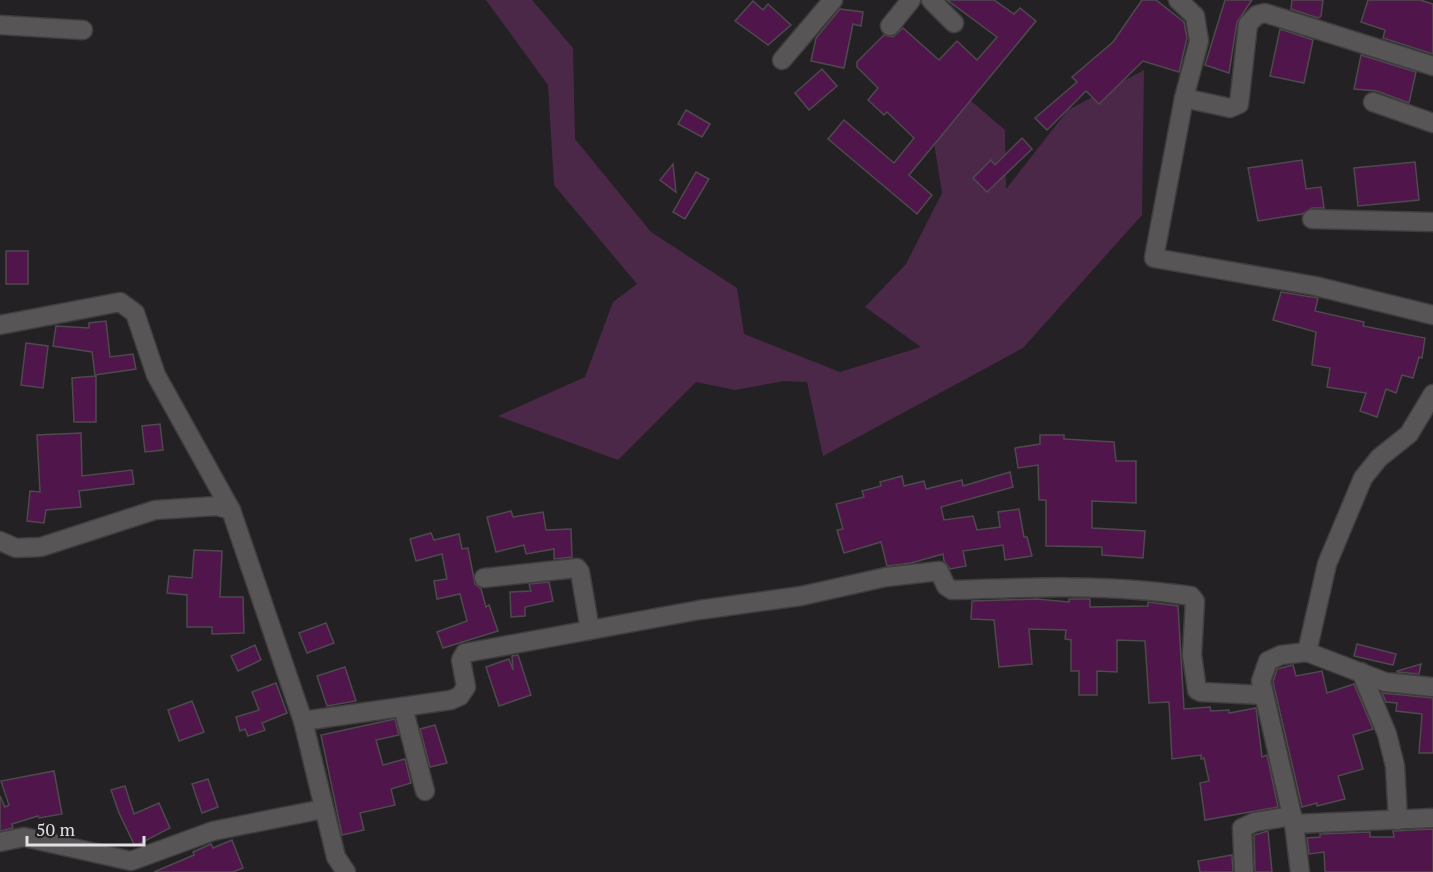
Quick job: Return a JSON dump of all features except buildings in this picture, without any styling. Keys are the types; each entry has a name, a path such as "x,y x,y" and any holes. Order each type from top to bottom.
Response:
{"street":[{"path":"782,60 833,0"},
{"path":"890,26 911,0"},
{"path":"931,0 954,23"},
{"path":"1178,0 1195,16 1199,41 1184,98 1154,258 1315,286 1433,315"},
{"path":"1184,98 1230,108 1239,104 1248,24 1257,15 1264,14 1433,66"},
{"path":"0,25 82,30"},
{"path":"1373,102 1433,123"},
{"path":"1312,219 1433,222"},
{"path":"0,325 120,302 135,313 156,375 231,510 303,721 336,856 346,872"},
{"path":"1306,652 1326,564 1363,478 1379,458 1409,434 1433,394"},
{"path":"0,541 16,548 41,547 155,510 217,506 231,510"},
{"path":"484,578 577,568 580,572 590,630"},
{"path":"303,721 430,704 460,696 466,687 461,660 465,653 699,610 801,596 886,577 939,571 946,586 952,590 1023,587 1162,592 1195,598 1192,655 1197,690 1262,695"},
{"path":"1300,872 1293,820 1262,695 1263,668 1268,661 1281,655 1306,652 1385,682 1433,687"},
{"path":"1361,672 1387,734 1395,766 1398,820"},
{"path":"403,706 425,790"},
{"path":"111,872 135,860 213,831 323,809"},
{"path":"1244,872 1242,828 1254,822 1433,818"},
{"path":"0,842 24,837 135,860"}],"shaded area":[{"path":"486,0 532,0 573,48 575,139 651,232 737,288 744,334 840,372 921,347 865,307 906,264 942,193 934,143 963,94 1005,130 1006,189 1068,110 1144,70 1142,215 1023,348 823,456 807,382 784,381 735,390 696,382 618,460 498,416 585,377 613,302 637,284 554,185 548,85"}]}
